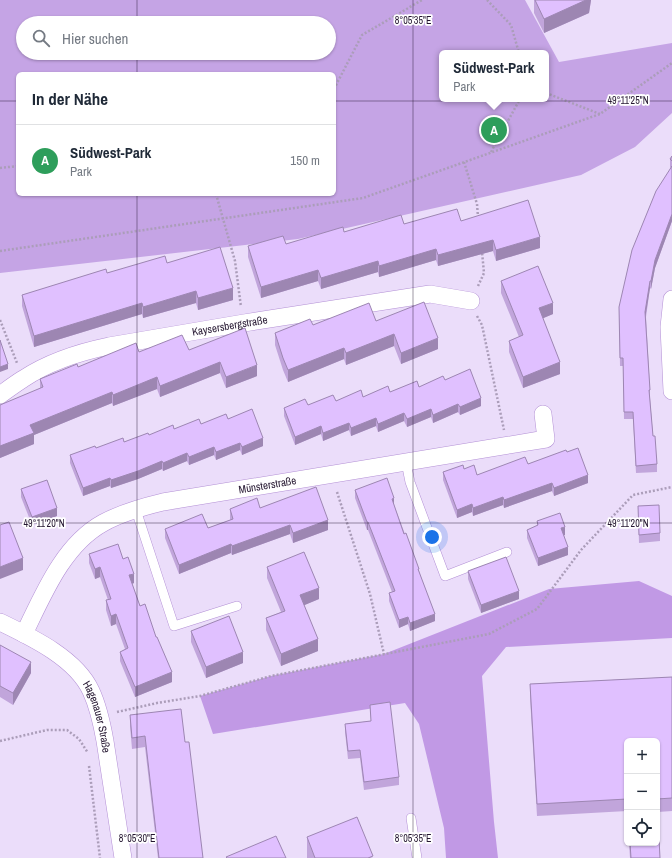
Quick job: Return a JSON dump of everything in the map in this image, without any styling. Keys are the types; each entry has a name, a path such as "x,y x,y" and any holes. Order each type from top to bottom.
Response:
{"street":[{"name":"Kaysersbergstraße","path":"0,395 23,379 50,365 94,349 162,336 430,294 471,301"},
{"path":"672,299 669,327 672,391"},
{"name":"Münsterstraße","path":"24,634 61,563 72,549 90,532 119,515 163,502 546,439 543,414"},
{"name":"Hagenauer Straße","path":"0,622 24,634 59,655 77,670 91,690 102,723 123,858"}],"lane":[{"path":"406,462 410,482 445,576 507,552"},
{"path":"136,510 174,626 236,606"},
{"path":"411,818 417,858"}],"path":[{"path":"336,85 362,35 422,0"},
{"path":"487,0 511,25 518,50"},
{"path":"0,251 363,198 600,114 672,63"},
{"path":"549,94 600,114"},
{"path":"491,152 518,102"},
{"path":"464,162 477,204 479,220"},
{"path":"0,168 16,166"},
{"path":"216,196 234,261 244,323"},
{"path":"482,250 484,274 471,301 482,325 508,446"},
{"path":"0,320 23,379"},
{"path":"331,474 370,594 384,654"},
{"path":"102,723 117,712 157,703 200,696 271,676 488,634 537,609 581,550 633,495 672,487"},
{"path":"0,741 47,730 67,730 79,739 88,752 100,858"}],"shaded area":[{"path":"0,0 525,0 559,62 672,43 672,113 635,147 581,175 298,239 0,273"},
{"path":"639,581 672,596 672,638 506,647 482,676 498,858 446,858 444,828 419,724 405,703 213,734 200,696 271,676 384,654 549,589"}],"building":[{"path":"535,0 586,0 544,19"},
{"path":"672,166 672,214 655,260 645,312 649,390 657,464 636,466 633,412 624,412 623,358 620,358 619,307 632,250 656,191"},
{"path":"528,200 540,237 496,250 493,240 438,255 436,249 379,266 378,261 321,278 318,270 261,287 248,246 283,236 286,244 343,227 344,232 401,215 404,224 457,209 461,221"},
{"path":"220,247 233,288 198,298 196,291 143,307 142,303 34,336 22,295 106,269 107,273 165,256 167,263"},
{"path":"538,266 553,303 539,308 560,362 523,377 509,341 523,335 501,281"},
{"path":"424,302 438,338 401,353 394,334 346,353 344,348 288,370 275,333 310,319 313,325 369,303 376,321"},
{"path":"245,328 257,365 226,377 220,362 160,386 157,377 113,395 112,392 30,425 34,433 0,446 0,405 43,387 40,379 77,364 78,367 136,343 139,352 182,335 189,350"},
{"path":"0,340 8,364 0,367"},
{"path":"470,369 481,398 460,407 458,404 433,415 431,409 407,419 404,413 378,424 376,418 351,428 349,423 323,433 321,426 295,437 284,408 305,399 308,405 333,395 336,401 361,390 363,397 388,386 390,392 417,381 419,387 443,376 445,380"},
{"path":"252,409 263,438 242,447 240,443 216,452 214,447 189,457 187,453 163,463 162,461 138,471 111,480 110,478 83,488 70,455 95,446 96,448 123,438 124,442 148,433 149,435 173,425 174,429 199,419 201,424 226,414 228,419"},
{"path":"578,448 588,475 554,488 552,483 504,500 503,497 473,508 472,504 457,510 443,472 463,465 464,469 474,465 477,475 525,457 528,464 566,450 567,452"},
{"path":"387,478 394,498 392,499 404,534 406,533 435,614 410,623 408,617 399,620 389,593 395,591 355,490"},
{"path":"47,480 57,508 32,517 21,489"},
{"path":"316,487 328,520 293,533 290,525 232,546 231,544 179,565 165,529 202,514 208,528 233,519 230,509 257,498 260,508"},
{"path":"659,505 660,533 639,535 638,506"},
{"path":"560,513 565,527 561,528 568,547 538,558 527,530 538,525 537,521"},
{"path":"9,522 23,558 0,567 0,525"},
{"path":"118,544 123,559 128,557 134,574 129,575 140,606 145,604 156,637 172,672 135,687 120,652 128,648 116,614 111,616 106,600 111,599 100,567 95,569 89,554"},
{"path":"304,552 319,588 300,595 318,639 281,654 266,618 285,611 267,567"},
{"path":"506,557 519,591 481,605 468,571"},
{"path":"229,616 243,652 206,667 191,631"},
{"path":"0,645 31,662 13,693 0,686"},
{"path":"672,677 672,798 660,799 660,738 624,738 624,799 537,804 530,684"},
{"path":"390,702 399,777 364,782 360,750 348,751 345,724 371,721 370,705"},
{"path":"181,709 185,742 189,742 203,858 159,858 145,736 132,738 130,715"},
{"path":"357,817 373,856 368,858 315,858 307,837"},
{"path":"276,836 286,858 226,857"},
{"path":"630,846 659,846 660,858 631,858"}],"place":[{"name":"Südwest-Park","path":"494,130"}]}
